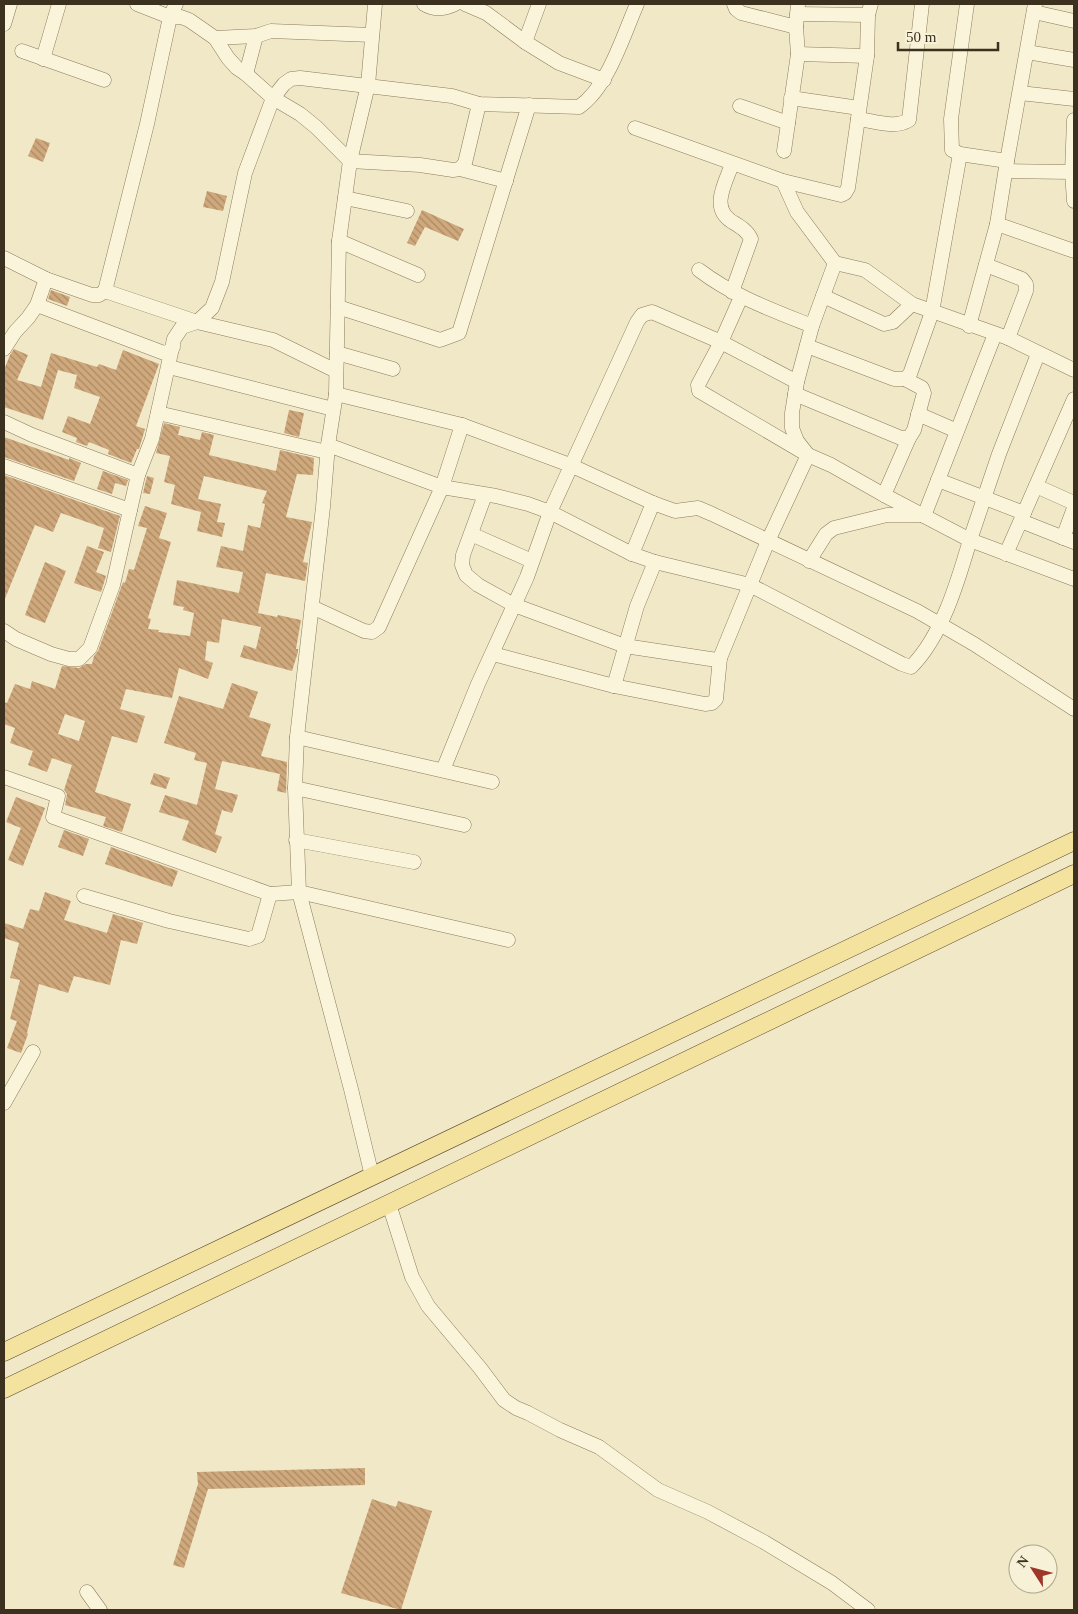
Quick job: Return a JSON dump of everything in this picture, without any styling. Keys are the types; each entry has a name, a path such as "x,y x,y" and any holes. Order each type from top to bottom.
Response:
{"main road":[{"path":"4,1352 1074,841"},
{"path":"4,1389 1074,874"}],"street":[{"path":"4,24 10,4"},
{"path":"43,59 59,4"},
{"path":"137,4 170,17 181,17 189,20 215,38 237,68 273,98 300,114 316,127 350,160 420,165 453,170 460,169 506,181"},
{"path":"4,258 46,279 92,295 99,295 105,291 147,124 170,17 176,4"},
{"path":"372,1176 298,892 295,788 297,737 328,448 336,394 339,241 350,160 368,85 375,4"},
{"path":"424,4 441,8 455,4"},
{"path":"465,4 488,8 524,42 559,63 604,80"},
{"path":"524,42 539,4"},
{"path":"4,631 34,647 69,659 79,659 90,648 113,585 138,475 152,439 177,332 197,322 212,308 220,289 245,173 273,98 284,84 291,79 300,78 452,96 479,104 579,107 587,102 604,80 637,4"},
{"path":"635,128 783,181 840,195 845,193 848,188 867,56 869,9 797,15 741,13 734,4"},
{"path":"791,98 858,113 896,124 903,124 909,120 922,4"},
{"path":"967,4 950,130 952,150 960,154 1006,166 1073,163"},
{"path":"969,326 997,224 1035,8 1074,21"},
{"path":"784,151 798,54 797,15"},
{"path":"215,38 256,36 271,31 372,36"},
{"path":"246,74 256,36"},
{"path":"22,51 104,80"},
{"path":"1027,52 1074,60"},
{"path":"798,54 867,56"},
{"path":"1020,93 1074,100"},
{"path":"460,169 465,163 479,104"},
{"path":"338,307 440,340 459,333 529,106"},
{"path":"740,106 788,123"},
{"path":"1074,120 1074,201"},
{"path":"905,379 910,374 932,312 960,154"},
{"path":"732,164 720,201 720,209 724,216 748,233 751,239 737,295 721,342 698,385 699,391 808,455 970,540 1074,579"},
{"path":"783,181 797,212 835,263 865,270 912,304 1001,336 1074,370"},
{"path":"345,198 407,211"},
{"path":"997,224 1074,251"},
{"path":"339,241 418,274"},
{"path":"808,455 796,441 792,428 792,413 796,388 812,326 835,263"},
{"path":"923,515 957,431 1001,336 1026,291 1026,284 1022,279 986,265"},
{"path":"699,270 717,284 737,295 812,326"},
{"path":"4,348 37,306 46,279"},
{"path":"105,291 197,322 273,340 336,371"},
{"path":"823,296 884,324 893,322 912,304"},
{"path":"37,306 164,353 170,351 173,346"},
{"path":"338,307 446,343"},
{"path":"443,770 478,684 493,654 532,562 570,465 642,315 652,312 721,342 796,388 901,438 909,438"},
{"path":"807,346 894,379 905,379 922,388 924,393 914,430 884,495"},
{"path":"337,353 394,368"},
{"path":"158,413 328,448 442,487 528,504 550,512 632,554 655,562 750,585 911,667 918,660 940,625 962,568 984,498 1038,354"},
{"path":"169,367 333,409"},
{"path":"336,394 462,425 570,465 653,503 676,510 698,508 916,611 974,644 1074,709"},
{"path":"1006,554 1074,399"},
{"path":"918,414 957,431"},
{"path":"4,422 138,475"},
{"path":"312,607 364,631 372,632 379,627 442,487 462,425"},
{"path":"493,654 614,686 705,704 712,702 716,699 720,658 768,541 808,455"},
{"path":"4,466 130,510"},
{"path":"938,480 984,498 1069,540 1074,508"},
{"path":"1036,486 1074,503"},
{"path":"485,495 463,555 462,565 466,575 478,584 514,605 625,646 717,660 720,658"},
{"path":"632,554 653,503"},
{"path":"809,562 826,534 834,528 887,515 923,515"},
{"path":"471,534 532,562"},
{"path":"614,686 637,606 655,562"},
{"path":"297,737 492,782"},
{"path":"4,777 58,796 53,817 270,894 298,892 508,940"},
{"path":"295,788 464,825"},
{"path":"296,840 414,862"},
{"path":"84,896 169,921 249,939 258,936 270,894"},
{"path":"4,1103 33,1052"},
{"path":"389,1204 412,1277 428,1306 504,1400 560,1430 599,1447 658,1490 708,1512 756,1538 832,1583 868,1610"},
{"path":"87,1592 100,1610"}],"building":[{"path":"36,138 50,143 43,162 28,156"},
{"path":"207,191 227,196 223,211 203,207"},
{"path":"422,210 464,229 458,241 425,227 415,246 407,243"},
{"path":"51,290 70,297 67,306 48,299"},
{"path":"14,349 28,355 17,380 41,387 51,353 97,367 99,364 116,370 123,350 159,364 136,426 145,429 139,449 137,449 131,463 108,454 109,450 89,442 87,446 76,442 77,438 62,432 68,416 90,424 100,397 74,388 77,375 58,370 43,420 4,407 4,370"},
{"path":"289,410 304,413 299,437 284,433"},
{"path":"164,423 180,427 178,435 200,440 202,432 214,435 209,455 276,471 280,450 314,458 313,475 297,474 286,517 312,522 303,562 308,563 305,581 266,573 258,613 301,620 296,649 298,649 298,652 292,671 240,657 244,645 256,649 261,627 222,619 219,643 207,641 205,660 213,663 208,679 179,668 172,698 126,689 120,709 145,716 137,743 112,736 95,792 131,804 122,832 103,826 106,817 65,805 67,794 64,790 72,765 52,758 47,772 28,765 33,751 10,743 15,728 4,724 4,702 7,703 15,684 30,689 32,681 55,689 62,666 79,668 86,664 92,664 123,582 125,583 129,569 134,570 147,528 138,526 145,506 167,513 159,538 171,542 148,618 151,619 148,629 190,636 194,613 183,610 184,607 173,605 177,580 239,593 243,572 216,567 221,546 243,551 248,525 260,528 265,504 262,503 267,491 204,476 198,499 221,504 217,522 225,523 222,537 197,531 201,512 171,504 175,485 164,482 170,456 156,453","holes":["65,714 85,721 79,741 58,734"]},
{"path":"4,437 81,463 74,481 4,457"},
{"path":"103,471 128,480 126,486 115,483 112,494 97,489"},
{"path":"4,475 120,516 111,552 98,548 104,528 61,513 53,532 35,525 4,601"},
{"path":"147,476 154,478 150,494 143,493"},
{"path":"87,546 104,552 96,572 106,576 101,592 74,583"},
{"path":"45,562 66,571 45,623 25,615"},
{"path":"232,683 258,692 249,717 271,724 261,756 287,762 286,793 277,791 280,774 222,761 215,789 238,795 232,813 222,810 215,834 222,837 216,853 182,840 189,821 159,812 165,795 197,805 207,763 194,760 196,753 164,743 179,696 223,709"},
{"path":"154,773 170,778 166,789 150,784"},
{"path":"16,797 45,808 23,866 8,860 21,828 6,822"},
{"path":"64,830 89,839 83,856 58,847"},
{"path":"111,847 178,871 172,887 105,864"},
{"path":"45,892 71,901 64,920 107,933 113,914 143,923 137,944 121,940 110,985 74,976 68,993 39,984 28,1034 21,1053 7,1048 17,1021 10,1019 20,980 10,978 19,943 4,938 4,923 23,929 30,909 39,911"},
{"path":"365,1468 365,1485 208,1489 184,1568 173,1565 198,1484 197,1472"},
{"path":"372,1499 396,1507 398,1501 432,1511 401,1610 341,1593"}]}
